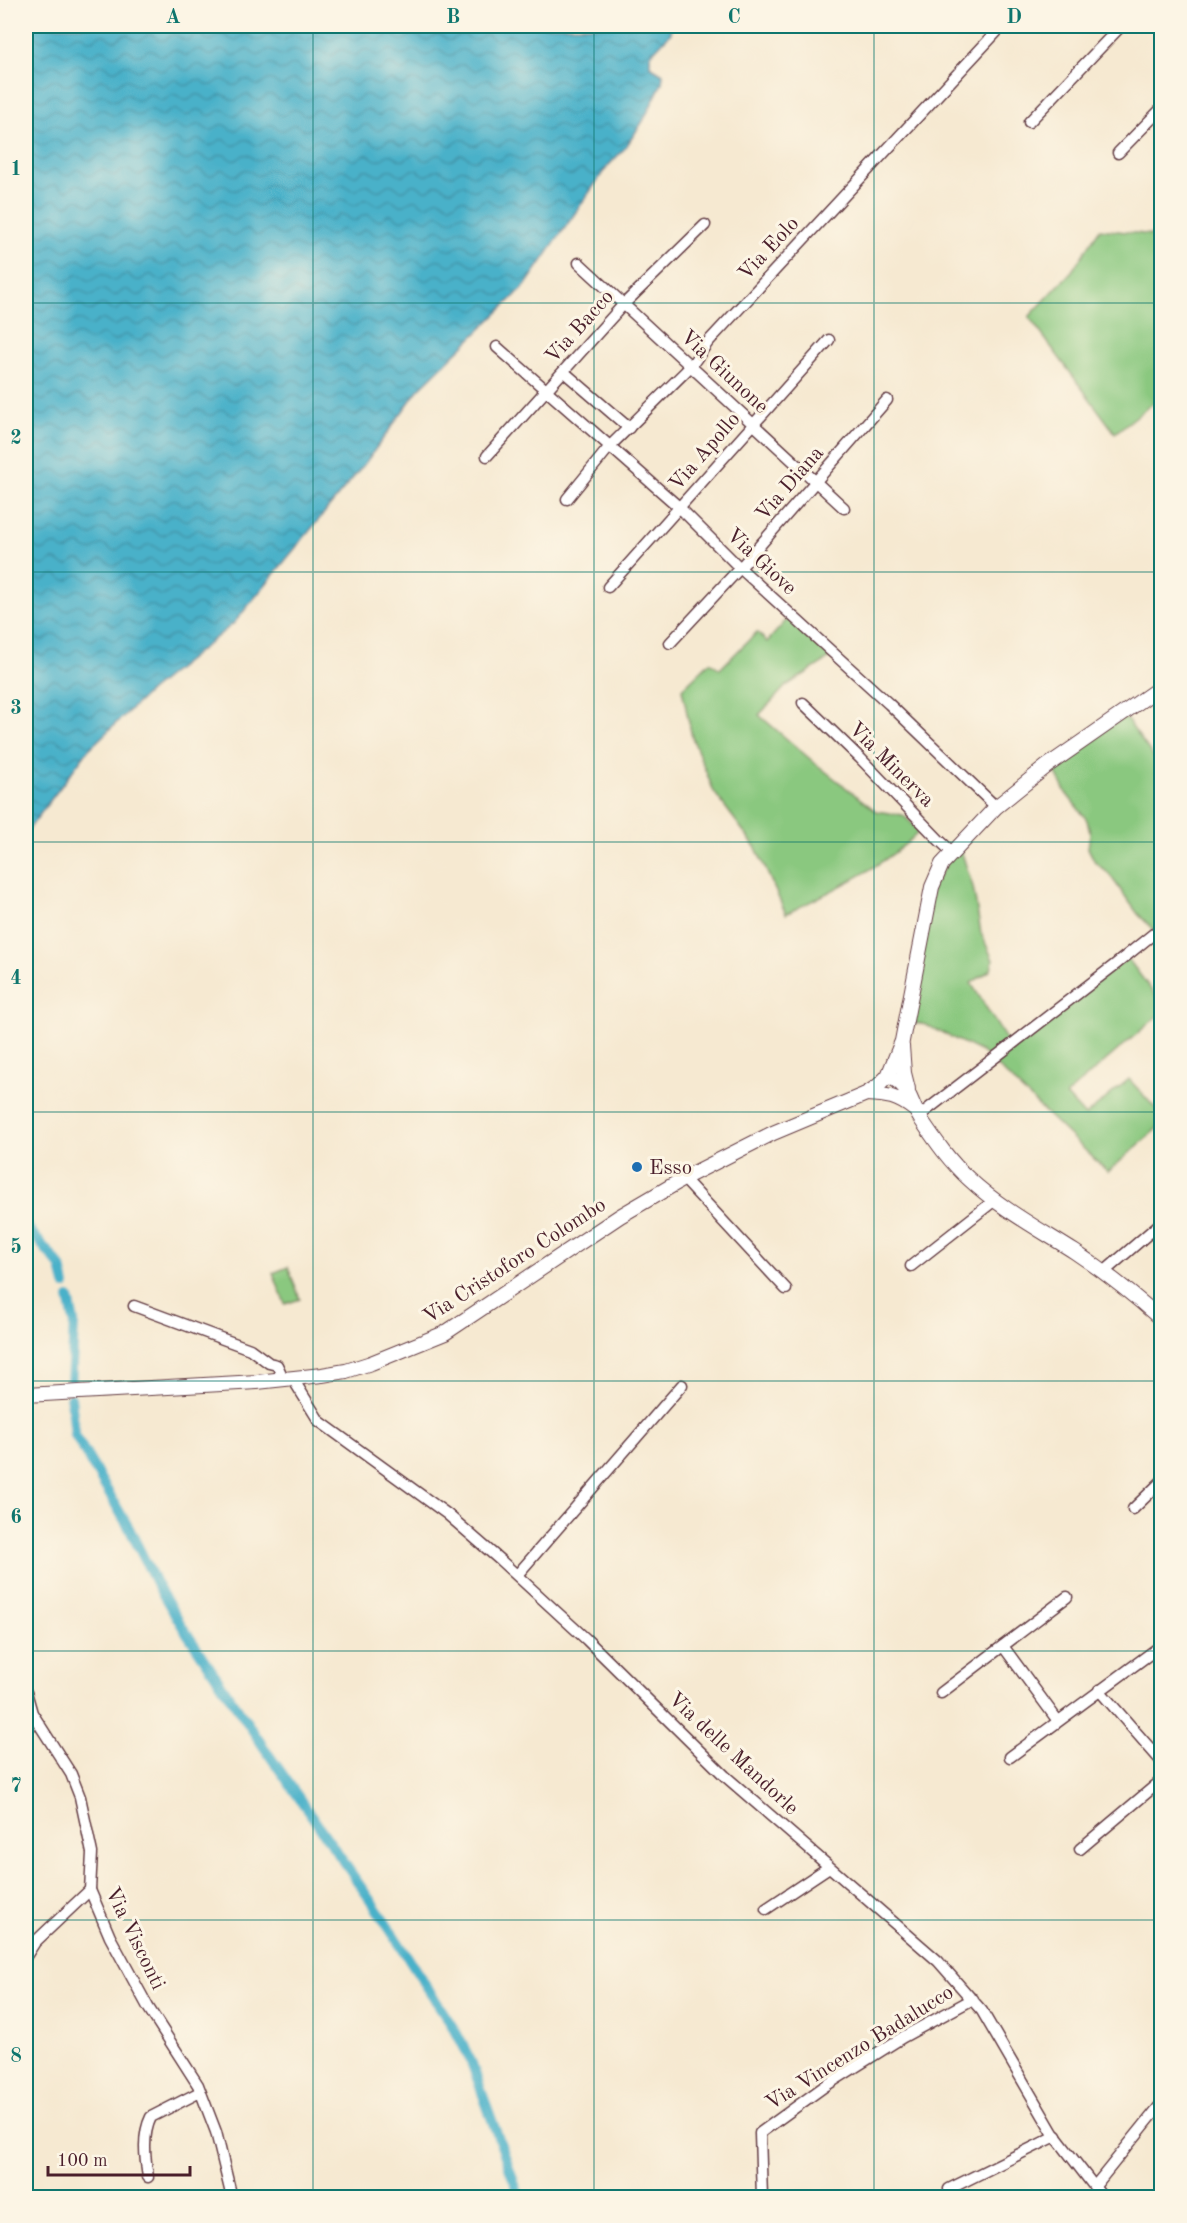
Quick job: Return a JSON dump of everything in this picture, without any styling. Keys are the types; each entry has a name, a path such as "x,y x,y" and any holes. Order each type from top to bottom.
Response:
{"main road":[{"path":"1161,686 1051,763 996,807 942,864 932,887 902,1041 888,1076 900,1081 905,1095 949,1159 970,1181 1104,1272 1161,1320"},
{"path":"902,1041 905,1095"},
{"name":"Via Cristoforo Colombo","path":"26,1395 288,1379 346,1371 371,1363 445,1333 616,1218 684,1179 773,1133 866,1094 888,1076"},
{"path":"866,1094 905,1095"}],"street":[{"name":"Via Eolo","path":"567,499 611,445 691,366 708,342 1002,26"},
{"path":"1029,122 1121,26"},
{"path":"1118,153 1161,108"},
{"name":"Via Bacco","path":"487,456 623,305 705,225"},
{"name":"Via Giunone","path":"579,263 844,508"},
{"name":"Via Apollo","path":"608,587 829,340"},
{"name":"Via Giove","path":"497,347 680,508 740,568 889,704 996,807"},
{"path":"564,372 629,428"},
{"name":"Via Diana","path":"670,643 740,568 887,400"},
{"name":"Via Minerva","path":"803,703 952,852"},
{"path":"918,1114 1102,976 1161,927"},
{"path":"684,1179 786,1289"},
{"path":"911,1266 995,1200"},
{"path":"1104,1272 1161,1222"},
{"name":"Via delle Mandorle","path":"134,1306 250,1349 269,1363 277,1365 319,1421 447,1514 517,1575 586,1639 725,1776 938,1961 973,1999 1056,2136 1103,2198"},
{"path":"517,1575 682,1385"},
{"path":"1133,1509 1161,1481"},
{"path":"941,1693 1067,1597"},
{"path":"1010,1757 1161,1645"},
{"path":"1003,1646 1058,1721"},
{"path":"1100,1690 1161,1762"},
{"name":"Via Visconti","path":"26,1692 29,1712 71,1774 80,1797 92,1853 90,1890 110,1937 148,2007 200,2092 216,2132 232,2198"},
{"path":"1080,1850 1161,1780"},
{"path":"766,1909 829,1866"},
{"path":"26,1956 35,1942 90,1890"},
{"name":"Via Vincenzo Badalucco","path":"762,2198 760,2133 825,2086 903,2037 973,1999"},
{"path":"148,2177 145,2152 148,2124 152,2117 200,2092"},
{"path":"1095,2186 1161,2103"},
{"path":"950,2189 1056,2136"}],"green space":[{"path":"1100,229 1161,236 1161,397 1115,433 1029,317 1072,271"},
{"path":"791,615 835,655 786,686 759,715 876,811 903,815 920,831 906,844 873,867 786,914 756,848 714,792 692,737 682,689 710,662 720,669 757,632 767,642"},
{"path":"1122,713 1161,767 1162,927 1156,932 1138,914 1109,874 1095,862 1088,848 1090,833 1087,820 1066,793 1051,763"},
{"path":"959,844 973,887 981,933 993,960 991,970 971,983 1010,1046 1126,956 1161,1003 1161,1013 1066,1095 1085,1116 1129,1079 1157,1110 1161,1107 1161,1125 1108,1172 982,1052 926,1025 917,1023 909,1027 932,887"},
{"path":"288,1267 300,1299 285,1304 273,1273"}],"water":[{"path":"26,26 671,26 671,33 650,55 650,66 663,74 662,83 643,121 625,148 606,168 525,286 418,390 366,462 234,623 151,690 88,750 26,833"}],"waterway":[{"path":"26,1226 61,1267 65,1285"},
{"path":"69,1298 74,1322 71,1386"},
{"path":"71,1398 75,1435 129,1528 157,1585 265,1749 380,1914 456,2032 470,2059 520,2198"}],"place":[{"name":"Esso","path":"637,1167"}]}
